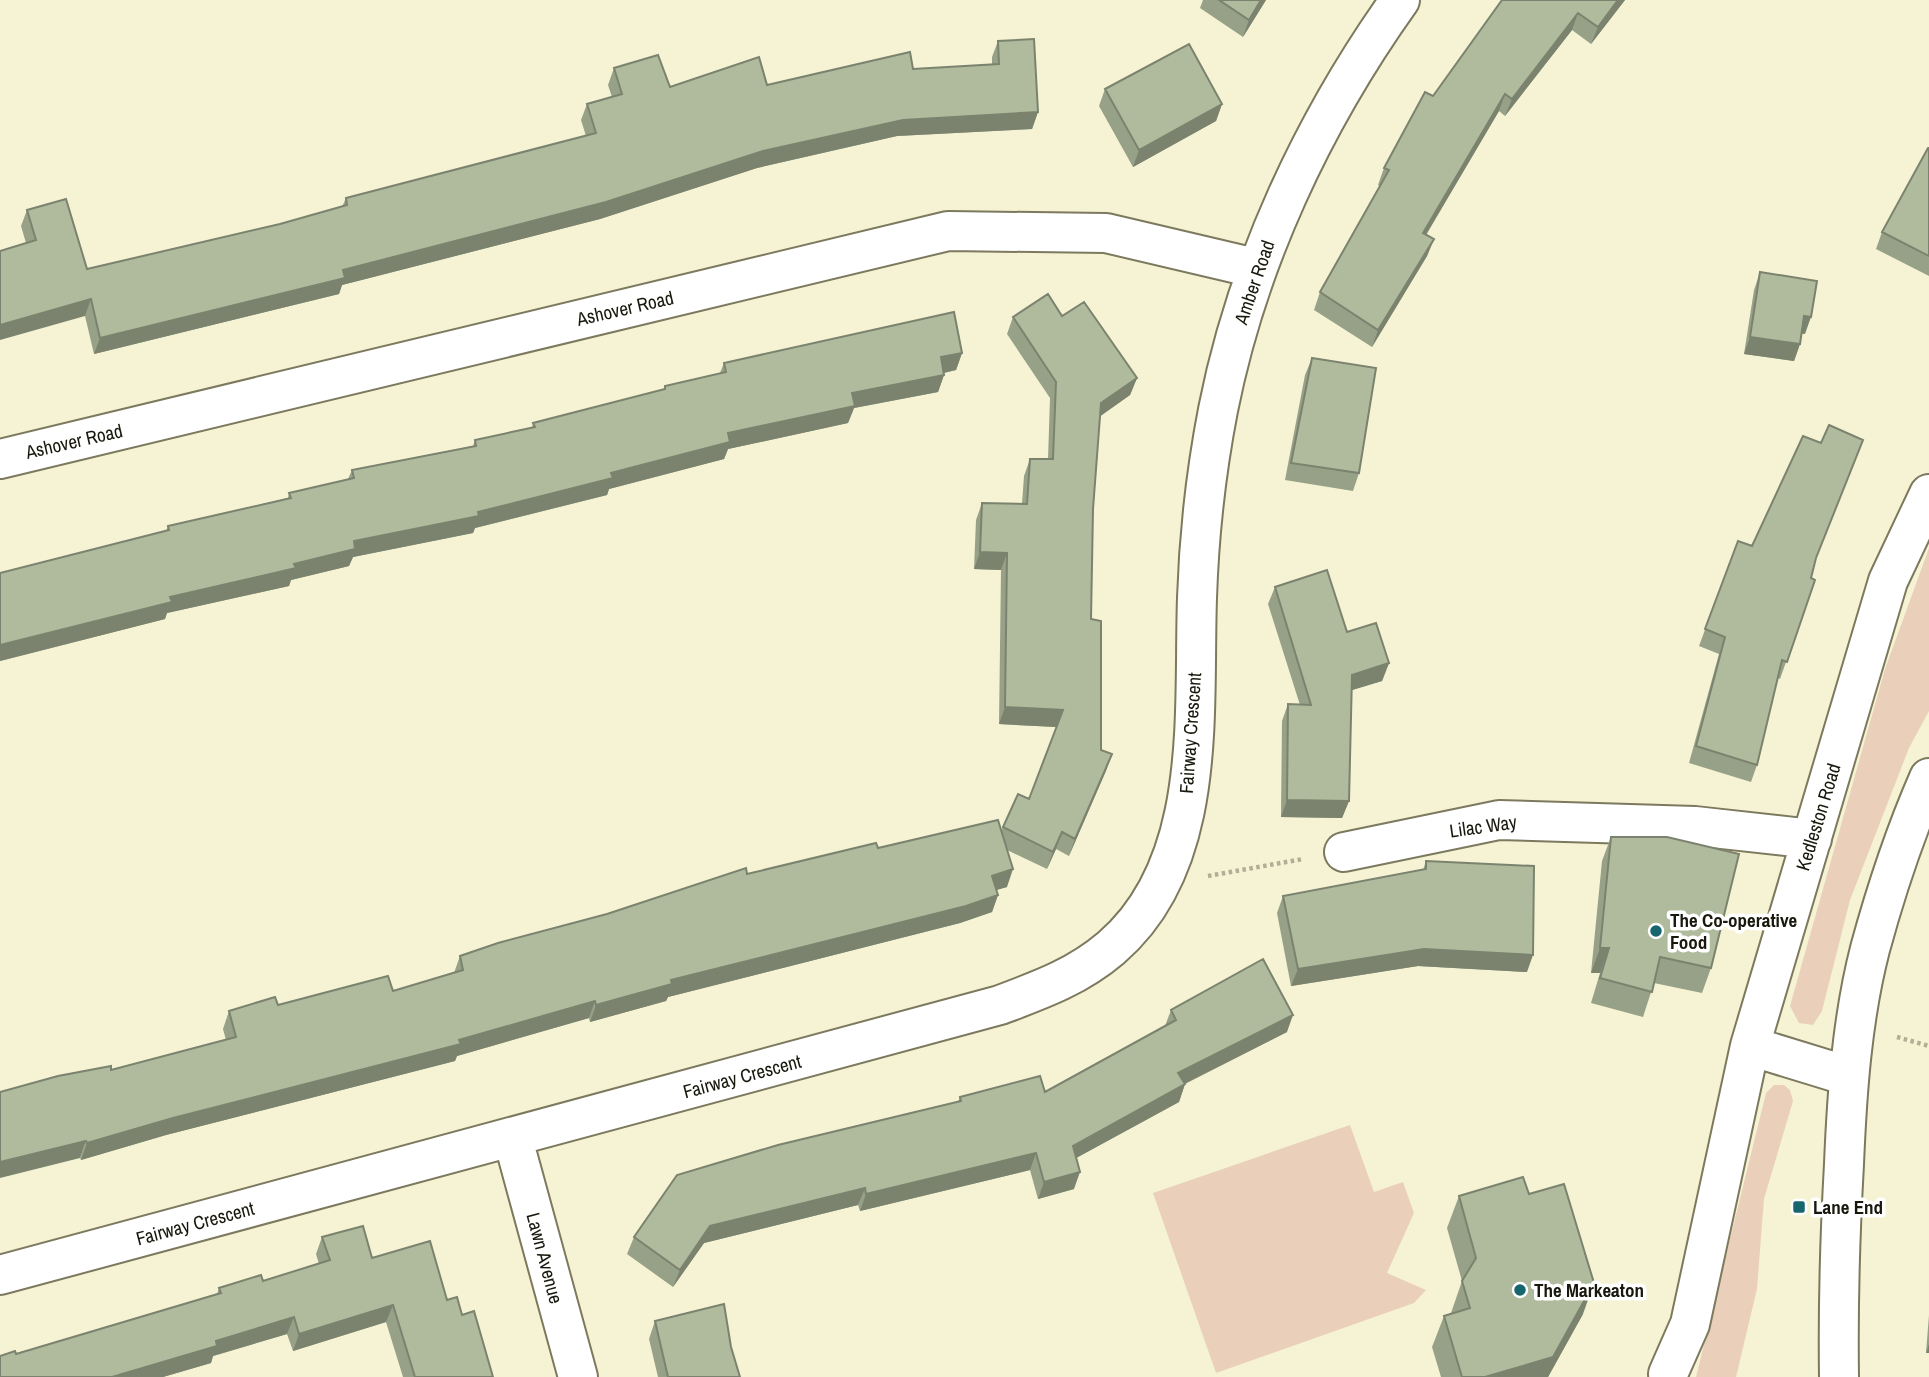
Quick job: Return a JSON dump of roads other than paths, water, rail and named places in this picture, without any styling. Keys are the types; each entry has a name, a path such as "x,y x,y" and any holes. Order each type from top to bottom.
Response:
{"street":[{"name":"Amber Road","path":"1197,595 1204,495 1218,409 1255,268 1324,121 1400,0"},
{"name":"Ashover Road","path":"0,459 948,231 1106,233 1255,268"},
{"name":"Kedleston Road","path":"1668,1374 1690,1324 1750,1046 1888,581 1929,495"},
{"name":"Fairway Crescent","path":"0,1275 513,1139 1000,1005 1064,981 1112,947 1137,918 1159,885 1180,833 1191,770 1197,595"},
{"path":"1839,1377 1839,1256 1848,1076 1870,950 1908,828 1929,778"},
{"name":"Lilac Way","path":"1344,852 1499,820 1695,825 1812,839"},
{"path":"1750,1046 1848,1076"},
{"name":"Lawn Avenue","path":"513,1139 578,1377"}],"place":[{"name":"The Co-operative Food","path":"1656,931"},
{"name":"Lane End","path":"1799,1207"},
{"name":"The Markeaton","path":"1520,1290"}]}
